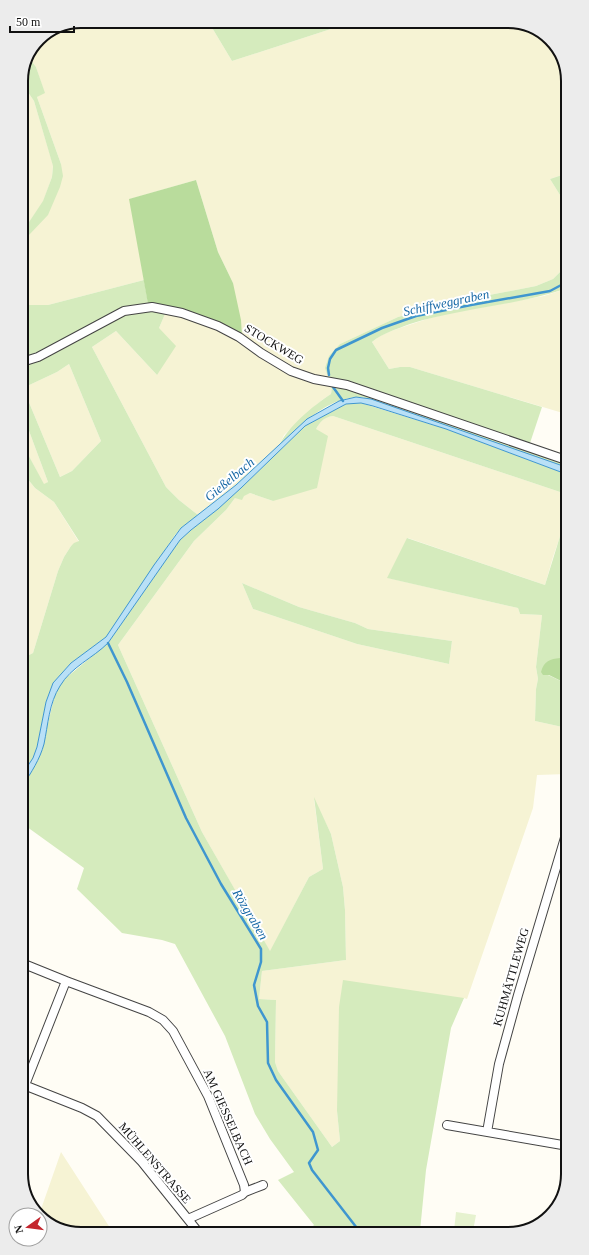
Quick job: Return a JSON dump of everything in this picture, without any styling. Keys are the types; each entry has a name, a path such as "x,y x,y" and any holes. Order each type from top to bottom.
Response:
{"street":[{"name":"STOCKWEG","path":"28,360 38,357 124,311 152,307 182,313 218,326 239,337 261,353 291,371 314,379 347,385 561,458"},
{"name":"KUHMÄTTLEWEG","path":"487,1132 499,1064 561,851"},
{"name":"AM GIESSELBACH","path":"28,966 149,1012 163,1020 173,1031 208,1096 244,1185 245,1192"},
{"path":"28,1077 66,981"},
{"name":"MÜHLENSTRASSE","path":"28,1086 82,1108 97,1116 142,1162 194,1227"},
{"path":"447,1125 561,1145"},
{"path":"188,1219 263,1185"}],"shaded area":[{"path":"81,28 212,28 232,61 334,28 511,28 525,31 534,35 548,46 556,58 561,74 561,175 550,179 561,197 561,271 553,279 536,286 453,302 398,317 340,344 326,371 333,387 331,394 322,400 284,435 279,446 236,485 198,515 179,500 166,487 92,347 116,331 157,375 159,328 168,307 233,283 218,252 196,180 130,199 144,280 48,305 28,305 28,233 29,235 61,164 37,97 44,92 36,67 32,62 33,58 46,41 61,32"},
{"path":"28,92 34,101 53,165 52,177 43,202 28,224"},
{"path":"561,290 561,412 410,367 389,369 372,342 391,331 427,319 450,313 544,296"},
{"path":"69,364 101,441 72,471 60,477 28,400 28,386 57,372"},
{"path":"333,416 561,492 561,534 545,585 408,538 388,578 518,608 520,614 542,615 536,667 538,679 536,689 535,721 561,727 561,774 537,775 533,808 467,999 464,998 337,1111 340,1141 332,1147 278,1071 275,1062 276,1000 259,999 262,971 346,960 343,887 331,834 314,799 323,869 309,877 270,952 202,832 118,645 194,541 226,510 235,498 250,493 273,501 320,422 327,417","holes":["242,583 299,607 355,623 368,629 452,641 449,664 357,644 253,609"]},
{"path":"28,428 48,482 44,485 28,455"},
{"path":"28,479 35,488 54,502 79,542 71,546 58,571 33,653 28,656"},
{"path":"61,1152 109,1227 71,1226 58,1222 49,1216 48,1207 42,1207"}],"green space":[{"path":"212,28 334,28 232,61"},
{"path":"32,62 36,67 45,93 37,97 61,164 63,176 48,215 29,235 28,224 43,201 52,177 53,166 34,101 28,92 28,78"},
{"path":"561,175 561,197 550,179"},
{"path":"196,180 218,252 233,283 241,320 242,336 148,304 129,199"},
{"path":"561,271 561,290 546,295 449,314 410,324 381,336 372,342 389,369 410,367 542,407 528,449 561,461 561,465 362,397 338,401 327,406 306,421 279,446 288,431 309,410 331,394 331,383 325,368 329,356 340,344 398,317 453,302 536,286 553,279"},
{"path":"144,280 148,303 168,307 159,328 176,346 157,375 116,331 92,347 166,487 179,500 198,515 181,528 175,535 106,637 71,663 53,683 46,702 37,747 33,758 28,766 28,656 33,653 58,571 64,557 71,546 79,541 54,502 35,488 28,479 28,454 44,484 48,482 28,428 28,400 60,477 72,471 101,441 69,364 57,372 28,386 28,305 48,305"},
{"path":"361,403 446,429 561,472 561,492 333,416 327,417 316,429 328,436 317,488 273,501 250,493 244,496 242,500 235,498 226,510 194,541 118,645 202,832 270,951 309,877 323,869 314,797 331,834 343,887 346,960 262,971 259,999 276,1000 275,1062 278,1071 332,1147 340,1141 337,1111 339,1007 343,980 464,998 451,1028 426,1170 420,1227 312,1227 314,1225 278,1180 294,1172 270,1139 255,1114 225,1036 175,944 162,940 122,933 77,889 84,868 28,828 28,777 41,752 55,694 60,684 108,643 180,540 218,509 305,426 346,404"},
{"path":"561,533 561,662 546,674 561,681 561,727 535,721 536,689 538,679 536,667 542,615 520,614 518,608 387,578 407,538 545,585"},
{"path":"242,583 299,607 355,623 368,629 452,641 449,664 357,644 253,609"},
{"path":"561,658 561,681 549,675 543,675 541,672 544,665 553,659"},
{"path":"456,1212 476,1215 474,1227 454,1227"}],"water":[{"path":"356,397 371,399 561,465 561,472 446,429 361,403 346,404 305,426 218,509 180,540 108,643 70,673 65,679 53,700 44,744 28,777 28,766 33,758 37,747 46,702 53,683 71,663 106,637 154,565 181,528 236,485 307,419 339,401"}],"waterway":[{"name":"Schiffweggraben","path":"329,375 328,368 330,359 336,350 382,328 416,316 550,291 561,285"},
{"path":"333,387 343,401"},
{"name":"Rözgraben","path":"108,643 127,682 186,818 221,884 261,949 261,962 254,985 258,1006 267,1022 268,1063 276,1080 313,1132 318,1150 309,1163 312,1170 356,1227"}],"water label":[{"name":"Gießelbach","path":"229,479"}]}
